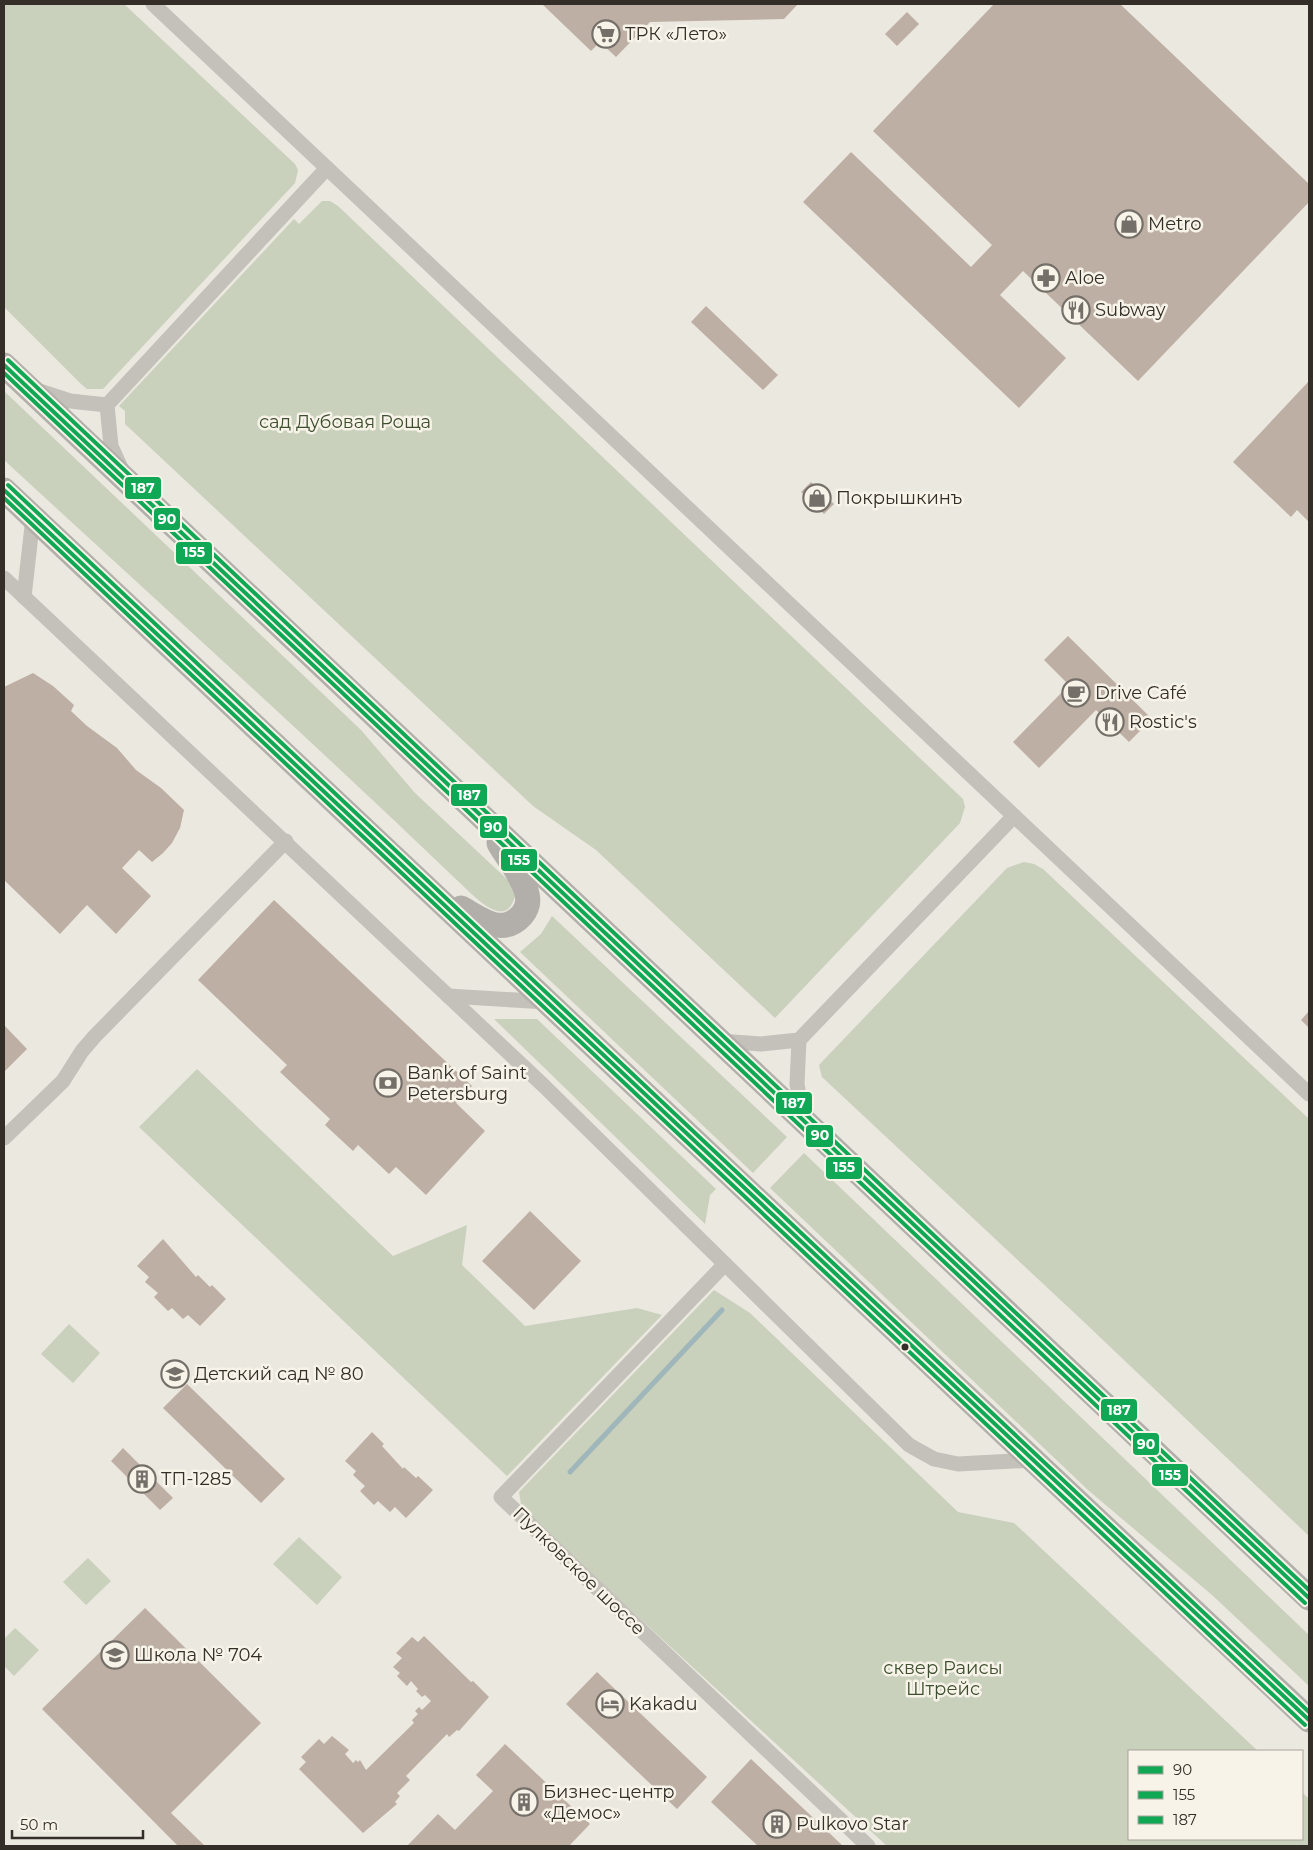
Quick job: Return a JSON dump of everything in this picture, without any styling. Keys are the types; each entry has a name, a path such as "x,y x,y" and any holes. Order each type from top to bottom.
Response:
{"main road":[{"path":"4,364 1309,1598"},
{"path":"4,490 1309,1720"},
{"path":"434,895 496,927 511,924 524,912 528,904 527,894 487,820"}],"street":[{"path":"153,4 1309,1094"},
{"path":"127,480 112,446 107,405 327,168"},
{"path":"27,387 70,401 107,405"},
{"path":"24,597 33,517"},
{"path":"4,578 286,841 544,1086 909,1445 934,1459 958,1464 1034,1460"},
{"path":"720,1041 761,1044 799,1040 1014,816"},
{"path":"4,1138 63,1081 82,1051 286,841"},
{"path":"448,996 547,1002"},
{"path":"799,1040 797,1084 804,1120"},
{"name":"Пулковское шоссе","path":"725,1264 501,1497 868,1846"}],"green space":[{"path":"4,4 124,4 295,164 298,170 295,183 103,389 87,389 4,307"},
{"name":"сад Дубовая Роща","path":"322,201 330,201 338,206 963,799 965,807 960,823 775,1018 596,850 533,806 125,424 125,411 119,406 294,219 299,224"},
{"path":"4,391 361,730 415,793 510,882 515,896 511,906 505,911 498,911 482,903 474,896 291,724 4,460"},
{"path":"1024,862 1034,864 1043,869 1309,1119 1309,1536 822,1077 819,1065 1007,868"},
{"path":"552,916 787,1137 753,1173 520,952 541,934"},
{"path":"494,1019 537,1019 716,1189 710,1195 705,1224"},
{"path":"197,1069 393,1256 467,1225 462,1265 525,1326 637,1308 662,1315 507,1476 139,1127"},
{"path":"804,1153 1309,1635 1309,1686 1212,1595 1088,1490 770,1188"},
{"name":"сквер Раисы Штрейс","path":"714,1290 750,1313 958,1512 1014,1523 1257,1750 1128,1750 1128,1840 1303,1840 1303,1793 1309,1799 1309,1846 887,1846 522,1510 519,1492"},
{"path":"69,1324 100,1353 73,1383 41,1354"},
{"path":"299,1537 342,1577 317,1605 273,1564"},
{"path":"88,1558 111,1581 86,1605 63,1582"},
{"path":"15,1628 39,1650 14,1676 4,1666 4,1639"}],"building":[{"name":"ТРК «Лето»","path":"542,4 798,4 784,19 650,22 616,57 600,42 591,51"},
{"name":"Metro","path":"994,4 1120,4 1309,184 1309,202 1138,381 1023,271 1000,295 1066,358 1019,408 803,202 851,152 971,267 992,245 873,131"},
{"path":"907,12 919,24 897,46 885,34"},
{"path":"706,306 778,375 763,390 691,322"},
{"path":"1309,381 1309,522 1297,510 1291,517 1233,462"},
{"name":"Покрышкинъ","path":"811,482 834,504 824,514 801,492"},
{"path":"1068,636 1152,719 1129,742 1096,710 1039,768 1013,742 1069,685 1044,660"},
{"path":"33,673 53,686 74,705 71,711 87,726 117,748 136,770 161,788 184,810 180,828 172,843 163,853 152,862 139,850 122,868 151,896 116,934 87,905 60,934 4,880 4,687"},
{"path":"274,900 472,1086 456,1103 485,1131 426,1195 396,1167 389,1174 358,1145 353,1151 325,1125 330,1119 280,1072 287,1065 198,980"},
{"path":"1309,1011 1309,1028 1301,1020"},
{"path":"4,1025 27,1049 4,1072"},
{"path":"530,1211 581,1261 534,1310 482,1261"},
{"path":"163,1239 196,1277 198,1275 210,1287 212,1285 226,1299 200,1326 188,1315 183,1319 172,1308 168,1311 154,1297 158,1293 145,1282 149,1277 137,1266"},
{"path":"187,1384 285,1479 261,1503 163,1408"},
{"path":"372,1432 403,1469 404,1467 416,1478 418,1476 433,1490 406,1518 395,1507 390,1512 378,1501 374,1505 360,1491 365,1486 353,1475 356,1471 345,1461"},
{"name":"ТП-1285","path":"123,1448 173,1498 160,1510 111,1461"},
{"path":"145,1608 261,1723 171,1813 205,1846 178,1846 42,1709"},
{"path":"424,1636 489,1697 459,1731 457,1730 449,1737 447,1734 406,1776 410,1780 397,1793 400,1796 395,1802 397,1804 363,1833 299,1769 306,1762 301,1757 319,1739 324,1744 332,1736 349,1750 345,1754 353,1763 356,1760 358,1762 360,1760 366,1770 414,1723 412,1720 418,1714 415,1711 419,1707 422,1710 431,1701 425,1695 422,1697 416,1691 418,1689 411,1681 407,1686 397,1676 400,1673 393,1667 402,1658 396,1653 412,1637 418,1642"},
{"path":"597,1672 707,1777 677,1809 566,1704"},
{"name":"Бизнес-центр «Демос»","path":"505,1744 590,1824 569,1846 407,1846 438,1814 455,1830 493,1791 476,1775"},
{"name":"Pulkovo Star","path":"751,1759 843,1846 758,1846 711,1802"}],"waterway":[{"path":"570,1472 722,1310"}],"transit line":[{"name":"187","path":"8,360 1309,1590"},
{"name":"90","path":"4,365 1309,1598"},
{"name":"155","path":"4,373 1305,1603"},
{"name":"187","path":"8,485 1309,1712"},
{"name":"90","path":"4,490 1309,1720"},
{"name":"155","path":"4,498 1305,1725"}],"place":[{"name":"ТРК «Лето»","path":"606,34"},
{"name":"Metro","path":"1129,224"},
{"name":"Aloe","path":"1046,278"},
{"name":"Subway","path":"1076,310"},
{"name":"Покрышкинъ","path":"817,498"},
{"name":"Drive Café","path":"1076,693"},
{"name":"Rostic's","path":"1110,722"},
{"name":"Bank of Saint Petersburg","path":"388,1083"},
{"name":"Детский сад № 80","path":"175,1374"},
{"name":"ТП-1285","path":"142,1479"},
{"name":"Школа № 704","path":"115,1655"},
{"name":"Kakadu","path":"610,1704"},
{"name":"Бизнес-центр «Демос»","path":"524,1802"},
{"name":"Pulkovo Star","path":"777,1824"}]}
